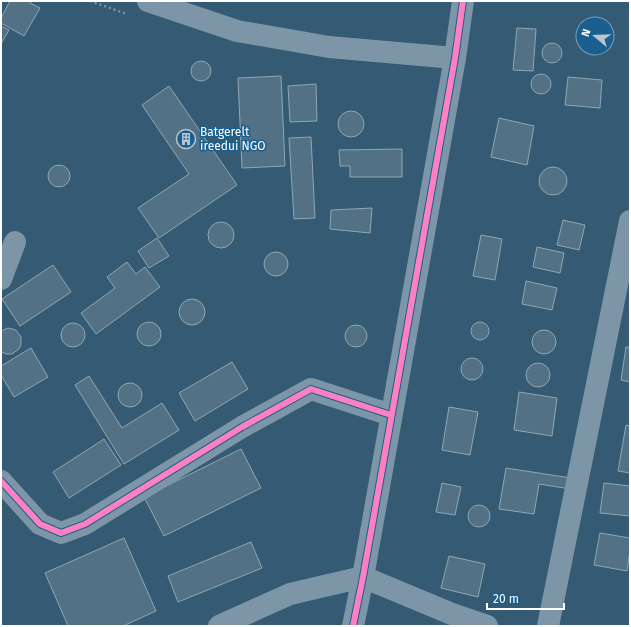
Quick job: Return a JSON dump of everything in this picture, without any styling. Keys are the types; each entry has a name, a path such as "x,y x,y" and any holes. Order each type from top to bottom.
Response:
{"street":[{"path":"148,1 237,31 329,47 455,58"},
{"path":"353,626 455,58 462,1"},
{"path":"548,626 630,221"},
{"path":"1,279 15,242"},
{"path":"1,481 40,524 60,533 85,524 242,427 311,389 391,415"},
{"path":"218,626 290,594 363,577 452,614 487,626"}],"path":[{"path":"90,1 133,16"}],"building":[{"path":"10,1 31,1 30,3 40,8 24,36 1,23 1,18"},
{"path":"1,26 9,30 1,44"},
{"path":"517,28 536,29 533,71 513,70"},
{"path":"548,43 556,43 562,49 562,57 556,63 548,63 542,57 542,49"},
{"path":"201,61 208,64 211,71 208,78 201,81 194,78 191,71 194,64"},
{"path":"541,74 548,77 551,84 548,91 541,94 534,91 531,84 534,77"},
{"path":"281,76 285,166 242,168 238,78"},
{"path":"568,77 602,80 600,108 565,105"},
{"path":"316,84 317,121 290,122 288,86"},
{"name":"Batgerelt ireedui NGO","path":"169,86 237,185 159,238 138,208 189,174 142,105"},
{"path":"351,111 360,115 364,124 360,133 351,137 342,133 338,124 342,115"},
{"path":"499,118 534,126 527,165 491,157"},
{"path":"311,137 315,218 294,219 289,138"},
{"path":"402,149 402,177 350,177 350,166 340,166 339,150"},
{"path":"59,165 67,168 70,176 67,184 59,187 51,184 48,176 51,168"},
{"path":"553,167 563,171 567,181 563,191 553,195 543,191 539,181 543,171"},
{"path":"372,208 370,233 330,229 331,210"},
{"path":"563,220 585,225 579,250 557,245"},
{"path":"221,222 230,226 234,235 230,244 221,248 212,244 208,235 212,226"},
{"path":"481,235 502,239 495,280 473,276"},
{"path":"157,238 169,256 149,268 138,251"},
{"path":"537,247 564,253 560,273 533,267"},
{"path":"276,252 284,256 288,264 284,272 276,276 268,272 264,264 268,256"},
{"path":"127,262 136,274 145,267 160,287 96,334 81,313 115,288 107,277"},
{"path":"53,265 71,292 20,326 2,299"},
{"path":"526,281 557,288 552,310 522,304"},
{"path":"192,299 201,303 205,312 201,321 192,325 183,321 179,312 183,303"},
{"path":"149,322 158,325 161,334 158,343 149,346 140,343 137,334 140,325"},
{"path":"476,322 484,322 489,327 487,338 484,340 476,340 471,335 471,327"},
{"path":"73,323 81,327 85,335 81,343 73,347 65,343 61,335 65,327"},
{"path":"356,325 360,326 366,332 366,340 360,346 356,347 352,346 346,340 345,336 346,332 352,326"},
{"path":"8,328 16,330 21,337 21,345 19,349 12,354 1,352 1,331"},
{"path":"544,330 553,333 556,342 553,351 544,354 535,351 532,342 535,333"},
{"path":"626,347 630,347 630,382 621,380"},
{"path":"31,348 48,377 14,397 1,375 1,366"},
{"path":"472,358 480,361 483,369 480,377 472,380 464,377 461,369 464,361"},
{"path":"232,362 248,389 195,421 179,393"},
{"path":"538,363 543,364 549,370 549,380 543,386 538,387 533,386 527,380 526,375 527,370 533,364"},
{"path":"89,376 122,428 162,403 179,430 124,464 75,385"},
{"path":"130,383 139,386 142,395 139,404 130,407 121,404 118,395 121,386"},
{"path":"519,392 557,398 552,436 514,430"},
{"path":"449,407 478,412 470,455 442,450"},
{"path":"626,425 630,426 630,473 618,471"},
{"path":"104,439 121,465 69,498 53,472"},
{"path":"241,449 261,488 164,536 144,497"},
{"path":"506,468 571,478 570,489 539,484 534,514 499,509"},
{"path":"442,483 461,487 455,515 436,512"},
{"path":"604,483 630,486 630,516 600,513"},
{"path":"479,505 487,508 490,516 487,524 479,527 471,524 468,516 471,508"},
{"path":"600,533 630,538 627,571 594,565"},
{"path":"124,538 156,611 123,626 68,626 45,573"},
{"path":"251,542 262,568 178,602 168,576"},
{"path":"449,556 485,564 478,597 441,588"}],"cycle path":[{"path":"353,626 455,58 463,1"},
{"path":"1,481 40,524 61,533 85,524 242,427 311,389 391,415"}],"place":[{"name":"Batgerelt ireedui NGO","path":"186,139"}]}
